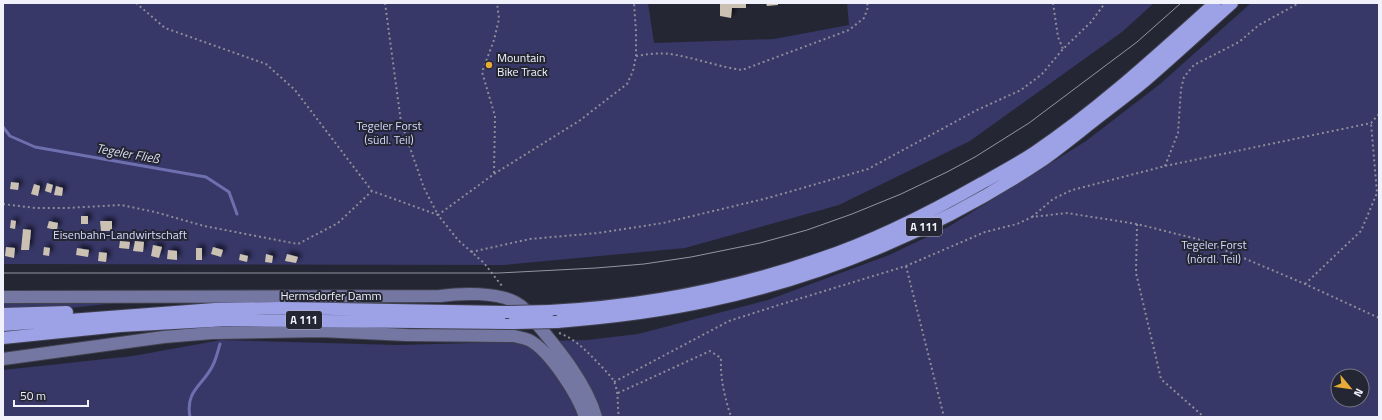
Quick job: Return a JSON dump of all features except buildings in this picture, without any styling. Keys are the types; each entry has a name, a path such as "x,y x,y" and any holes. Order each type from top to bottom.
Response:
{"highway":[{"name":"A 111","path":"3,325 186,310 280,308 505,312 549,311 618,306 684,295 739,283 820,259 872,238 938,208 1034,153 1071,126 1130,78 1215,3"},
{"name":"A 111","path":"3,338 120,326 226,320 278,319 513,323 556,327 595,319 665,310 753,290 821,270 884,245 938,220 1002,185 1069,141 1145,81 1232,3"},
{"path":"3,314 138,309 186,310"},
{"path":"3,346 53,340 83,330"}],"main road":[{"name":"Hermsdorfer Damm","path":"3,297 344,297 452,295 493,296 506,298 523,307 549,338 589,397 596,417"},
{"path":"3,359 164,337 220,332 321,331 407,335 514,336 528,340 546,354 576,396 585,417"}],"path":[{"path":"136,3 165,28 266,64 295,90 372,191 438,215"},
{"path":"385,3 401,122 424,188 438,215 458,240 484,263 502,286 502,289"},
{"path":"494,174 495,116 482,72 494,40 498,19 497,3"},
{"path":"438,215 494,174 579,121 627,84 634,72 636,56 634,3"},
{"path":"636,56 651,53 674,54 727,68 742,70 849,30 864,18 868,7 867,3"},
{"path":"1053,3 1058,37 1063,49"},
{"path":"471,252 530,239 598,233 663,223 768,198 868,169 977,110 1021,90 1042,74 1063,49 1091,22 1105,3"},
{"path":"1165,166 1178,133 1181,89 1184,77 1194,65 1239,42 1260,25 1299,3"},
{"path":"614,382 729,321 906,266 985,232 1017,224 1032,217 1053,199 1072,190 1165,166 1371,123 1379,114"},
{"path":"1305,284 1361,231 1377,193 1371,123"},
{"path":"3,204 35,208 121,205 155,212 204,226 298,244 338,223 372,191"},
{"path":"1032,217 1067,213 1137,224 1201,240 1305,284 1379,318"},
{"path":"1137,224 1136,273 1161,380 1204,417"},
{"path":"906,266 944,417"},
{"path":"556,327 584,348 614,382 618,393 619,417"},
{"path":"618,393 710,351 721,358 720,370 722,383 732,417"}],"green space":[{"name":"Tegeler Forst (südl. Teil)","path":"3,3 648,3 654,43 774,39 849,25 847,3 1154,3 1122,32 970,141 839,205 685,248 504,265 3,264"},
{"name":"Tegeler Forst (nördl. Teil)","path":"1251,3 1379,3 1379,417 3,417 3,370 133,356 221,340 398,345 587,340 638,334 768,300 889,255 948,227 1086,141 1160,84"},
{"path":"3,301 116,301 116,303 60,309 3,310"}],"waterway":[{"name":"Tegeler Fließ","path":"3,127 10,136 35,147 206,177 229,192 237,214"},
{"name":"Tegeler Fließ","path":"190,417 189,408 192,394 213,365 220,344"}],"tram line":[{"path":"3,273 499,273 644,264 691,257 760,243 807,230 852,214 901,194 975,157 1029,123 1137,42 1181,3"}],"place":[{"name":"Mountain Bike Track","path":"489,65"}],"park label":[{"name":"Eisenbahn-Landwirtschaft","path":"120,235"}]}
